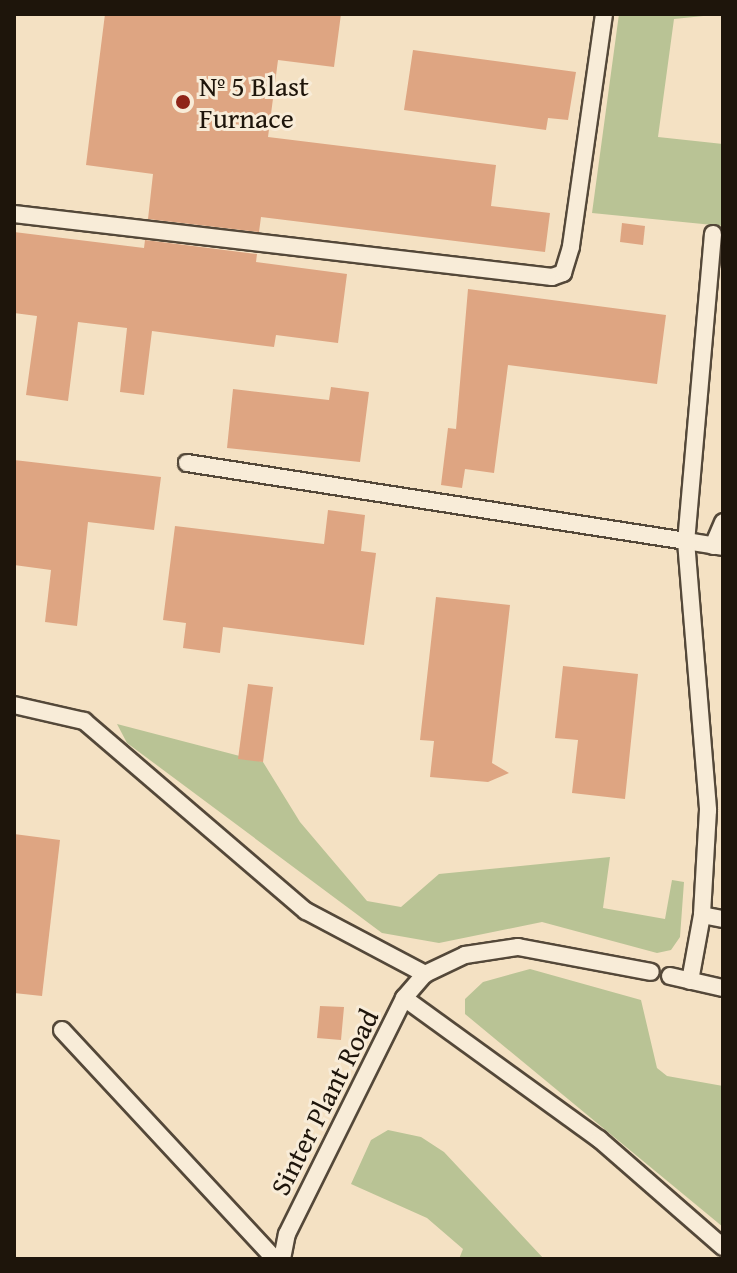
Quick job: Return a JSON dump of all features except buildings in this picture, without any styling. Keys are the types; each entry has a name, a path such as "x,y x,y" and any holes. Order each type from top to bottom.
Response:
{"lane":[{"path":"14,214 552,277 563,273 571,246 604,14"},
{"path":"690,981 702,915 708,810 686,541 713,234"},
{"path":"187,463 718,546 723,522"},
{"path":"14,705 92,726 306,911 425,974 465,955 508,947 651,972"},
{"path":"702,915 723,919"},
{"name":"Sinter Plant Road","path":"282,1259 287,1234 404,998 425,974"},
{"path":"670,976 723,988"},
{"path":"404,998 599,1139 723,1247"},
{"path":"62,1030 275,1259"}],"green space":[{"path":"619,14 723,14 674,19 658,137 723,144 723,226 592,213"},
{"path":"117,724 263,762 300,822 367,901 401,907 439,874 610,857 603,908 665,919 672,880 684,882 680,937 671,950 657,953 542,922 439,943 382,933 127,743"},
{"path":"530,969 641,1000 657,1068 667,1076 723,1086 723,1227 465,1014 465,999 483,982"},
{"path":"388,1130 421,1137 444,1152 544,1259 459,1259 463,1249 427,1218 351,1184 371,1140"}],"place":[{"name":"Nº 5 Blast Furnace","path":"183,102"}]}
